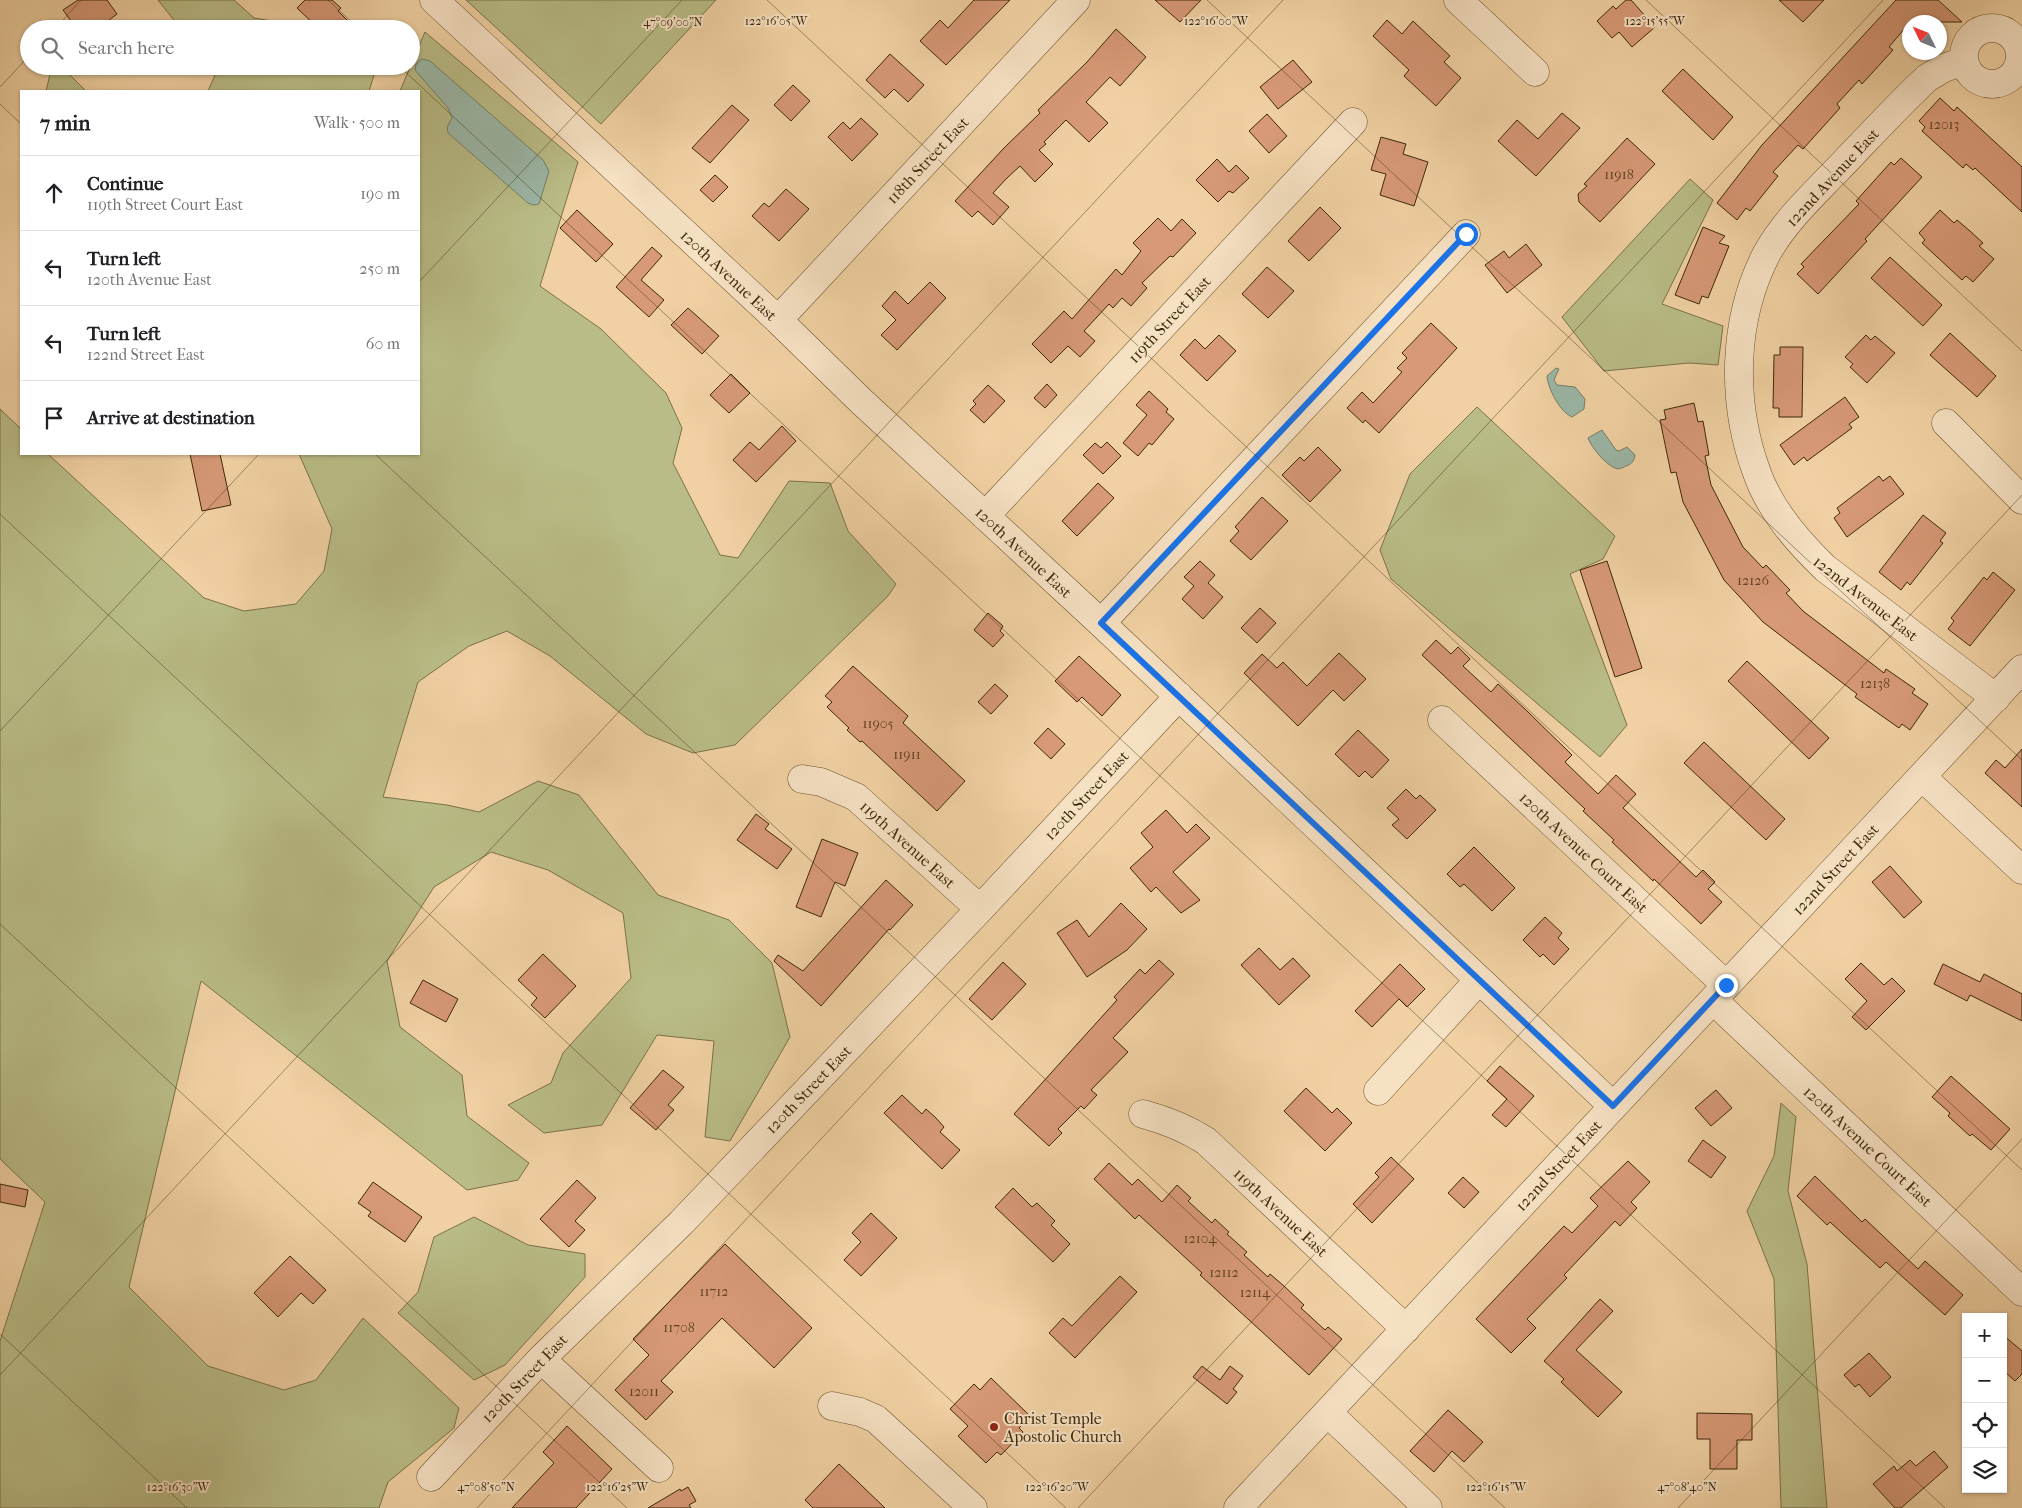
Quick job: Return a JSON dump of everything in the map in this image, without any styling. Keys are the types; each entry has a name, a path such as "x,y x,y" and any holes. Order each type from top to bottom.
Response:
{"street":[{"name":"120th Avenue East","path":"434,0 778,320 861,401 1179,696 1613,1106"},
{"name":"118th Street East","path":"778,320 1076,0"},
{"path":"1458,0 1535,72"},
{"name":"122nd Avenue East","path":"1964,61 1944,68 1928,78 1789,220 1768,253 1753,287 1741,336 1739,370 1741,407 1757,474 1773,506 1800,543 1825,568 1996,698"},
{"name":"119th Street East","path":"985,516 1353,122"},
{"path":"1101,623 1466,234"},
{"path":"1946,423 2022,500"},
{"name":"122nd Street East","path":"1238,1508 2022,669"},
{"name":"120th Street East","path":"431,1477 541,1359 681,1223 980,909 1179,696"},
{"name":"120th Avenue Court East","path":"1442,720 1720,992 2022,1292"},
{"path":"1922,777 2022,870"},
{"name":"119th Avenue East","path":"802,779 821,782 856,797 980,909"},
{"path":"1378,1091 1478,980"},
{"name":"119th Avenue East","path":"1143,1114 1164,1120 1192,1132 1206,1141 1406,1329"},
{"path":"541,1359 659,1468"},
{"path":"832,1406 860,1412 876,1419 973,1508"},
{"path":"1328,1413 1428,1508"}],"green space":[{"path":"158,0 234,0 254,18 266,20 174,20"},
{"path":"466,0 716,0 601,124"},
{"path":"425,32 578,162 540,286 601,329 666,393 682,428 673,463 720,555 738,558 789,481 830,483 848,531 896,584 888,596 735,745 693,753 646,734 550,656 507,631 469,646 418,682 383,797 447,805 479,812 538,781 579,795 658,895 729,920 772,963 790,1037 730,1141 705,1137 714,1041 657,1035 602,1125 544,1133 508,1105 551,1083 563,1053 631,978 623,913 548,870 491,852 434,887 387,961 400,1027 462,1075 467,1116 529,1163 518,1180 467,1190 201,981 129,1287 208,1366 284,1390 316,1380 363,1318 459,1408 454,1428 388,1482 379,1508 0,1508 0,1341 45,1202 0,1159 0,409 20,428 20,455 49,455 204,598 244,611 296,604 324,571 332,529 299,455 420,455 420,90 400,90 407,75 420,75 420,44"},
{"path":"50,75 70,75 85,90 46,90"},
{"path":"215,75 374,75 369,90 208,90"},
{"path":"1690,179 1713,200 1662,304 1723,326 1718,365 1689,363 1604,371 1562,317"},
{"path":"1477,407 1615,536 1603,559 1570,574 1627,725 1600,757 1391,579 1380,550 1410,474"},
{"path":"1781,1103 1796,1117 1788,1191 1807,1264 1827,1508 1781,1508 1774,1279 1747,1211 1774,1156"},
{"path":"474,1217 528,1245 585,1254 585,1277 505,1365 474,1380 398,1313 418,1292 434,1237"}],"shaded area":[{"path":"422,59 430,61 543,160 549,171 539,204 533,205 528,203 448,133 447,127 452,118 448,108 419,75 420,61"},
{"path":"1556,368 1559,369 1554,380 1557,385 1575,387 1585,399 1584,409 1572,417 1555,400 1550,387 1547,376"},
{"path":"1602,430 1616,450 1619,451 1627,447 1635,455 1631,463 1616,469 1599,455 1588,438"}],"building":[{"path":"78,0 107,0 117,14 109,20 70,20 63,10"},
{"path":"305,0 332,0 341,8 338,11 347,20 310,20 297,8"},
{"path":"974,0 1010,0 946,65 920,41 940,20 948,28"},
{"path":"1155,0 1201,0 1180,22"},
{"path":"1626,0 1631,0 1655,27 1632,47 1619,32 1612,38 1597,21 1613,6 1616,9"},
{"path":"1779,0 1824,0 1803,22"},
{"path":"1896,0 1938,0 1962,22 1947,22 1947,15 1902,15 1902,32 1889,47 1893,50 1862,84 1859,80 1837,104 1840,108 1803,149 1798,145 1773,172 1778,176 1750,211 1746,208 1737,220 1717,203 1762,145"},
{"path":"1387,20 1402,34 1413,21 1450,56 1444,62 1461,78 1436,106 1404,76 1409,70 1373,36"},
{"path":"1116,29 1146,57 1120,86 1110,77 1086,102 1108,123 1089,142 1066,120 1044,142 1046,144 1039,150 1053,164 1035,182 1020,166 1007,178 993,193 1009,207 993,225 978,211 972,217 955,201 1004,148 1040,113 1038,110 1087,62"},
{"path":"890,54 924,85 908,102 894,89 885,98 866,80"},
{"path":"1293,60 1312,82 1278,109 1260,87"},
{"path":"1683,69 1733,117 1713,140 1662,91"},
{"path":"793,85 810,101 791,121 774,105"},
{"path":"1940,98 1954,111 1957,107 2022,167 2022,212 1975,168 1973,170 1966,164 1963,168 1922,131 1925,127 1919,121"},
{"path":"732,105 749,120 710,163 692,148"},
{"path":"1562,113 1580,128 1536,176 1498,141 1517,120 1538,139"},
{"path":"1267,114 1287,136 1269,153 1249,131"},
{"path":"861,118 878,134 852,161 828,137 843,122 850,129"},
{"path":"1381,137 1406,144 1403,154 1428,162 1414,206 1380,195 1386,174 1371,170"},
{"path":"1627,138 1655,164 1600,222 1579,202 1578,194 1587,186 1584,184"},
{"path":"1901,158 1922,177 1818,294 1797,274 1804,267 1801,264 1859,204 1856,201 1891,162 1894,165"},
{"path":"1217,159 1229,172 1236,165 1249,178 1233,193 1229,191 1218,202 1196,180"},
{"path":"715,175 728,187 713,202 700,190"},
{"path":"786,189 809,209 779,241 752,216 764,203 769,207"},
{"path":"1320,207 1341,228 1309,261 1288,241"},
{"path":"577,210 613,244 596,262 560,228"},
{"path":"1940,210 1954,223 1957,220 1970,231 1983,243 1979,246 1994,259 1973,282 1966,276 1962,280 1922,243 1925,240 1919,233"},
{"path":"1158,218 1171,231 1182,219 1196,233 1173,257 1170,256 1142,283 1147,288 1131,306 1122,298 1113,308 1109,304 1084,331 1095,341 1080,357 1068,346 1051,363 1032,344 1064,311 1072,319 1116,269 1122,275 1141,251 1133,243"},
{"path":"1703,227 1725,236 1719,243 1729,246 1708,298 1702,296 1699,304 1675,295"},
{"path":"1526,244 1542,265 1507,293 1485,265 1504,251 1509,258"},
{"path":"652,247 662,256 641,280 664,300 649,317 616,287"},
{"path":"1890,257 1942,305 1923,326 1871,278"},
{"path":"1267,267 1294,291 1268,318 1242,294"},
{"path":"930,282 946,298 897,350 881,335 896,320 882,306 895,291 908,304"},
{"path":"688,308 719,336 702,354 671,325"},
{"path":"1431,323 1457,348 1379,433 1365,420 1363,423 1347,408 1362,392 1373,403 1402,372 1397,368 1407,358 1402,353"},
{"path":"1950,333 1996,376 1977,397 1930,355"},
{"path":"1219,335 1236,351 1207,381 1180,355 1195,339 1205,349"},
{"path":"1866,335 1871,340 1875,336 1895,353 1867,383 1850,367 1853,364 1845,357"},
{"path":"1780,347 1803,347 1802,417 1779,417 1779,408 1773,408 1774,355 1780,355"},
{"path":"731,374 750,393 729,413 710,395"},
{"path":"1047,384 1057,395 1045,408 1034,398"},
{"path":"988,385 1005,401 984,423 970,410 976,404 973,401"},
{"path":"1149,391 1168,409 1166,412 1174,419 1152,445 1149,443 1138,456 1123,443 1147,415 1136,405"},
{"path":"1845,397 1859,417 1849,424 1852,428 1807,461 1804,457 1794,465 1780,445"},
{"path":"1694,403 1698,422 1703,421 1709,455 1705,456 1711,485 1743,547 1763,568 1766,565 1790,590 1786,593 1803,611 1884,673 1886,669 1915,689 1912,693 1928,704 1910,730 1902,724 1899,728 1855,697 1857,694 1763,622 1724,580 1683,502 1676,472 1671,473 1660,420 1666,419 1664,410"},
{"path":"782,426 796,441 756,482 733,460 750,442 759,450"},
{"path":"1107,442 1121,456 1103,474 1083,455 1095,443 1101,448"},
{"path":"1318,447 1341,470 1310,502 1282,475 1300,457 1304,461"},
{"path":"190,455 220,455 231,505 202,511"},
{"path":"1879,476 1883,481 1890,476 1904,494 1847,537 1834,518 1840,513 1837,508"},
{"path":"1098,483 1114,498 1077,536 1062,521"},
{"path":"1262,497 1288,521 1251,560 1230,541 1239,531 1235,527"},
{"path":"1923,515 1946,533 1940,541 1943,543 1910,585 1907,582 1901,590 1879,572"},
{"path":"1200,561 1215,575 1208,583 1223,597 1203,619 1182,599 1194,586 1184,577"},
{"path":"1607,561 1642,668 1615,677 1580,570"},
{"path":"1993,572 2015,590 1970,646 1948,629 1954,621 1951,618 1984,577 1987,580"},
{"path":"1260,608 1276,623 1257,643 1241,628"},
{"path":"988,613 1003,626 1000,631 1004,635 993,647 974,630"},
{"path":"1436,640 1451,654 1458,647 1470,659 1463,666 1491,692 1498,684 1527,711 1572,755 1565,762 1598,794 1616,775 1636,794 1623,808 1696,877 1703,870 1715,882 1708,889 1722,902 1701,924 1612,842 1614,840 1583,811 1585,809 1422,655"},
{"path":"1339,653 1366,679 1344,701 1333,690 1298,726 1244,673 1262,654 1277,668 1283,662 1307,686"},
{"path":"1079,656 1121,695 1102,716 1082,697 1077,702 1055,681"},
{"path":"1747,661 1829,738 1809,759 1728,681"},
{"path":"853,666 908,716 903,723 965,781 937,811 862,741 860,742 847,730 849,728 827,707 832,702 825,696"},
{"path":"995,684 1008,696 991,714 978,702"},
{"path":"1048,728 1065,744 1051,759 1034,743"},
{"path":"1358,730 1389,760 1372,778 1365,771 1359,777 1335,754"},
{"path":"1704,742 1785,819 1766,840 1684,763"},
{"path":"2022,749 2022,807 1985,773 1996,760 2005,768"},
{"path":"1406,789 1416,799 1420,795 1436,810 1407,839 1392,825 1399,819 1387,808"},
{"path":"1166,810 1187,833 1196,824 1210,838 1173,872 1200,900 1181,913 1156,887 1151,892 1130,868 1153,847 1141,833"},
{"path":"756,814 769,824 765,829 792,849 777,869 737,840"},
{"path":"822,839 858,853 845,886 835,882 821,917 796,907"},
{"path":"1474,847 1515,888 1492,911 1464,884 1460,887 1447,874"},
{"path":"1890,866 1922,902 1904,918 1872,882"},
{"path":"886,880 913,905 889,929 821,1006 774,961 778,955 803,971"},
{"path":"1121,903 1147,929 1127,950 1087,977 1057,933 1077,920 1089,937"},
{"path":"1545,917 1562,933 1558,938 1569,949 1554,965 1543,954 1540,957 1523,940"},
{"path":"1259,948 1280,970 1293,958 1310,976 1279,1005 1241,965"},
{"path":"543,954 576,986 545,1018 531,1005 537,998 518,980"},
{"path":"1159,960 1174,974 1113,1038 1128,1052 1091,1090 1097,1095 1084,1109 1081,1106 1058,1129 1062,1133 1049,1146 1014,1114 1117,1000 1114,997 1140,969 1145,974"},
{"path":"1003,962 1026,984 992,1020 969,999"},
{"path":"1861,963 1884,985 1892,978 1905,991 1866,1030 1852,1017 1867,1001 1845,979"},
{"path":"1400,964 1425,989 1407,1007 1399,999 1372,1027 1355,1011"},
{"path":"1943,964 1980,982 1984,974 2022,994 2022,1021 1970,995 1967,1001 1934,984"},
{"path":"423,980 458,999 446,1022 410,1003"},
{"path":"1500,1066 1534,1096 1506,1127 1492,1115 1507,1099 1487,1081"},
{"path":"663,1070 684,1087 668,1105 674,1110 656,1130 630,1108"},
{"path":"1951,1076 2010,1129 1991,1150 1972,1134 1970,1136 1948,1116 1950,1113 1932,1097"},
{"path":"1306,1088 1332,1113 1337,1108 1352,1123 1325,1151 1284,1111"},
{"path":"1716,1090 1732,1108 1711,1126 1695,1108"},
{"path":"902,1095 922,1114 926,1109 936,1118 944,1127 940,1132 960,1150 942,1169 884,1113"},
{"path":"1703,1140 1726,1157 1711,1178 1688,1161"},
{"path":"1391,1157 1414,1179 1372,1223 1353,1204 1379,1177 1375,1173"},
{"path":"1628,1161 1650,1182 1631,1202 1637,1208 1620,1226 1615,1221 1564,1275 1567,1278 1527,1319 1536,1328 1511,1353 1476,1319 1564,1226 1572,1233 1598,1206 1590,1198"},
{"path":"1109,1163 1132,1185 1138,1179 1162,1202 1177,1185 1191,1198 1188,1201 1212,1223 1215,1219 1229,1232 1227,1234 1247,1252 1244,1255 1268,1277 1270,1274 1284,1286 1304,1305 1301,1308 1325,1330 1328,1327 1342,1339 1309,1375 1200,1275 1202,1273 1139,1215 1135,1219 1094,1179"},
{"path":"1815,1176 1862,1222 1865,1219 1918,1269 1925,1261 1963,1295 1945,1315 1886,1262 1880,1268 1830,1222 1827,1225 1797,1196"},
{"path":"1463,1177 1479,1192 1464,1208 1448,1193"},
{"path":"577,1180 596,1198 575,1221 585,1230 569,1247 540,1219"},
{"path":"373,1182 422,1217 405,1242 368,1216 371,1212 358,1203"},
{"path":"0,1184 28,1190 25,1207 0,1202"},
{"path":"1013,1188 1032,1207 1037,1203 1055,1221 1051,1225 1070,1244 1053,1262 995,1207"},
{"path":"871,1213 897,1238 861,1276 844,1260 861,1242 852,1233"},
{"path":"725,1244 812,1328 774,1368 722,1318 661,1381 673,1392 646,1420 615,1390 649,1355 633,1339"},
{"path":"290,1256 326,1290 313,1304 301,1293 278,1317 254,1293"},
{"path":"1120,1276 1137,1292 1075,1358 1049,1333 1063,1318 1072,1326"},
{"path":"1600,1299 1613,1311 1576,1350 1622,1392 1598,1417 1561,1382 1564,1379 1544,1361"},
{"path":"2007,1338 2022,1351 2022,1374 2015,1381 2007,1374"},
{"path":"1869,1353 1891,1377 1870,1397 1859,1384 1855,1387 1844,1375"},
{"path":"1202,1366 1220,1380 1230,1366 1243,1376 1233,1389 1237,1392 1227,1404 1193,1377"},
{"name":"Christ Temple Apostolic Church","path":"991,1378 1030,1416 1019,1428 1023,1432 1001,1455 997,1452 986,1463 958,1436 968,1426 950,1409 974,1384 980,1390"},
{"path":"1448,1410 1483,1442 1464,1462 1452,1451 1434,1472 1410,1451"},
{"path":"1697,1413 1752,1414 1752,1440 1737,1440 1737,1469 1710,1469 1710,1439 1697,1439"},
{"path":"567,1426 612,1469 576,1508 512,1508 554,1463 543,1452"},
{"path":"1934,1451 1948,1467 1901,1508 1895,1508 1873,1484 1894,1466 1897,1471 1910,1460 1916,1466"},
{"path":"839,1464 885,1508 813,1508 805,1500"},
{"path":"688,1487 696,1501 689,1505 691,1508 648,1508 680,1489 681,1491"}],"place":[{"name":"Christ Temple Apostolic Church","path":"994,1427"}],"route":[{"path":"1466,234 1101,623 1613,1106 1726,985"}]}
